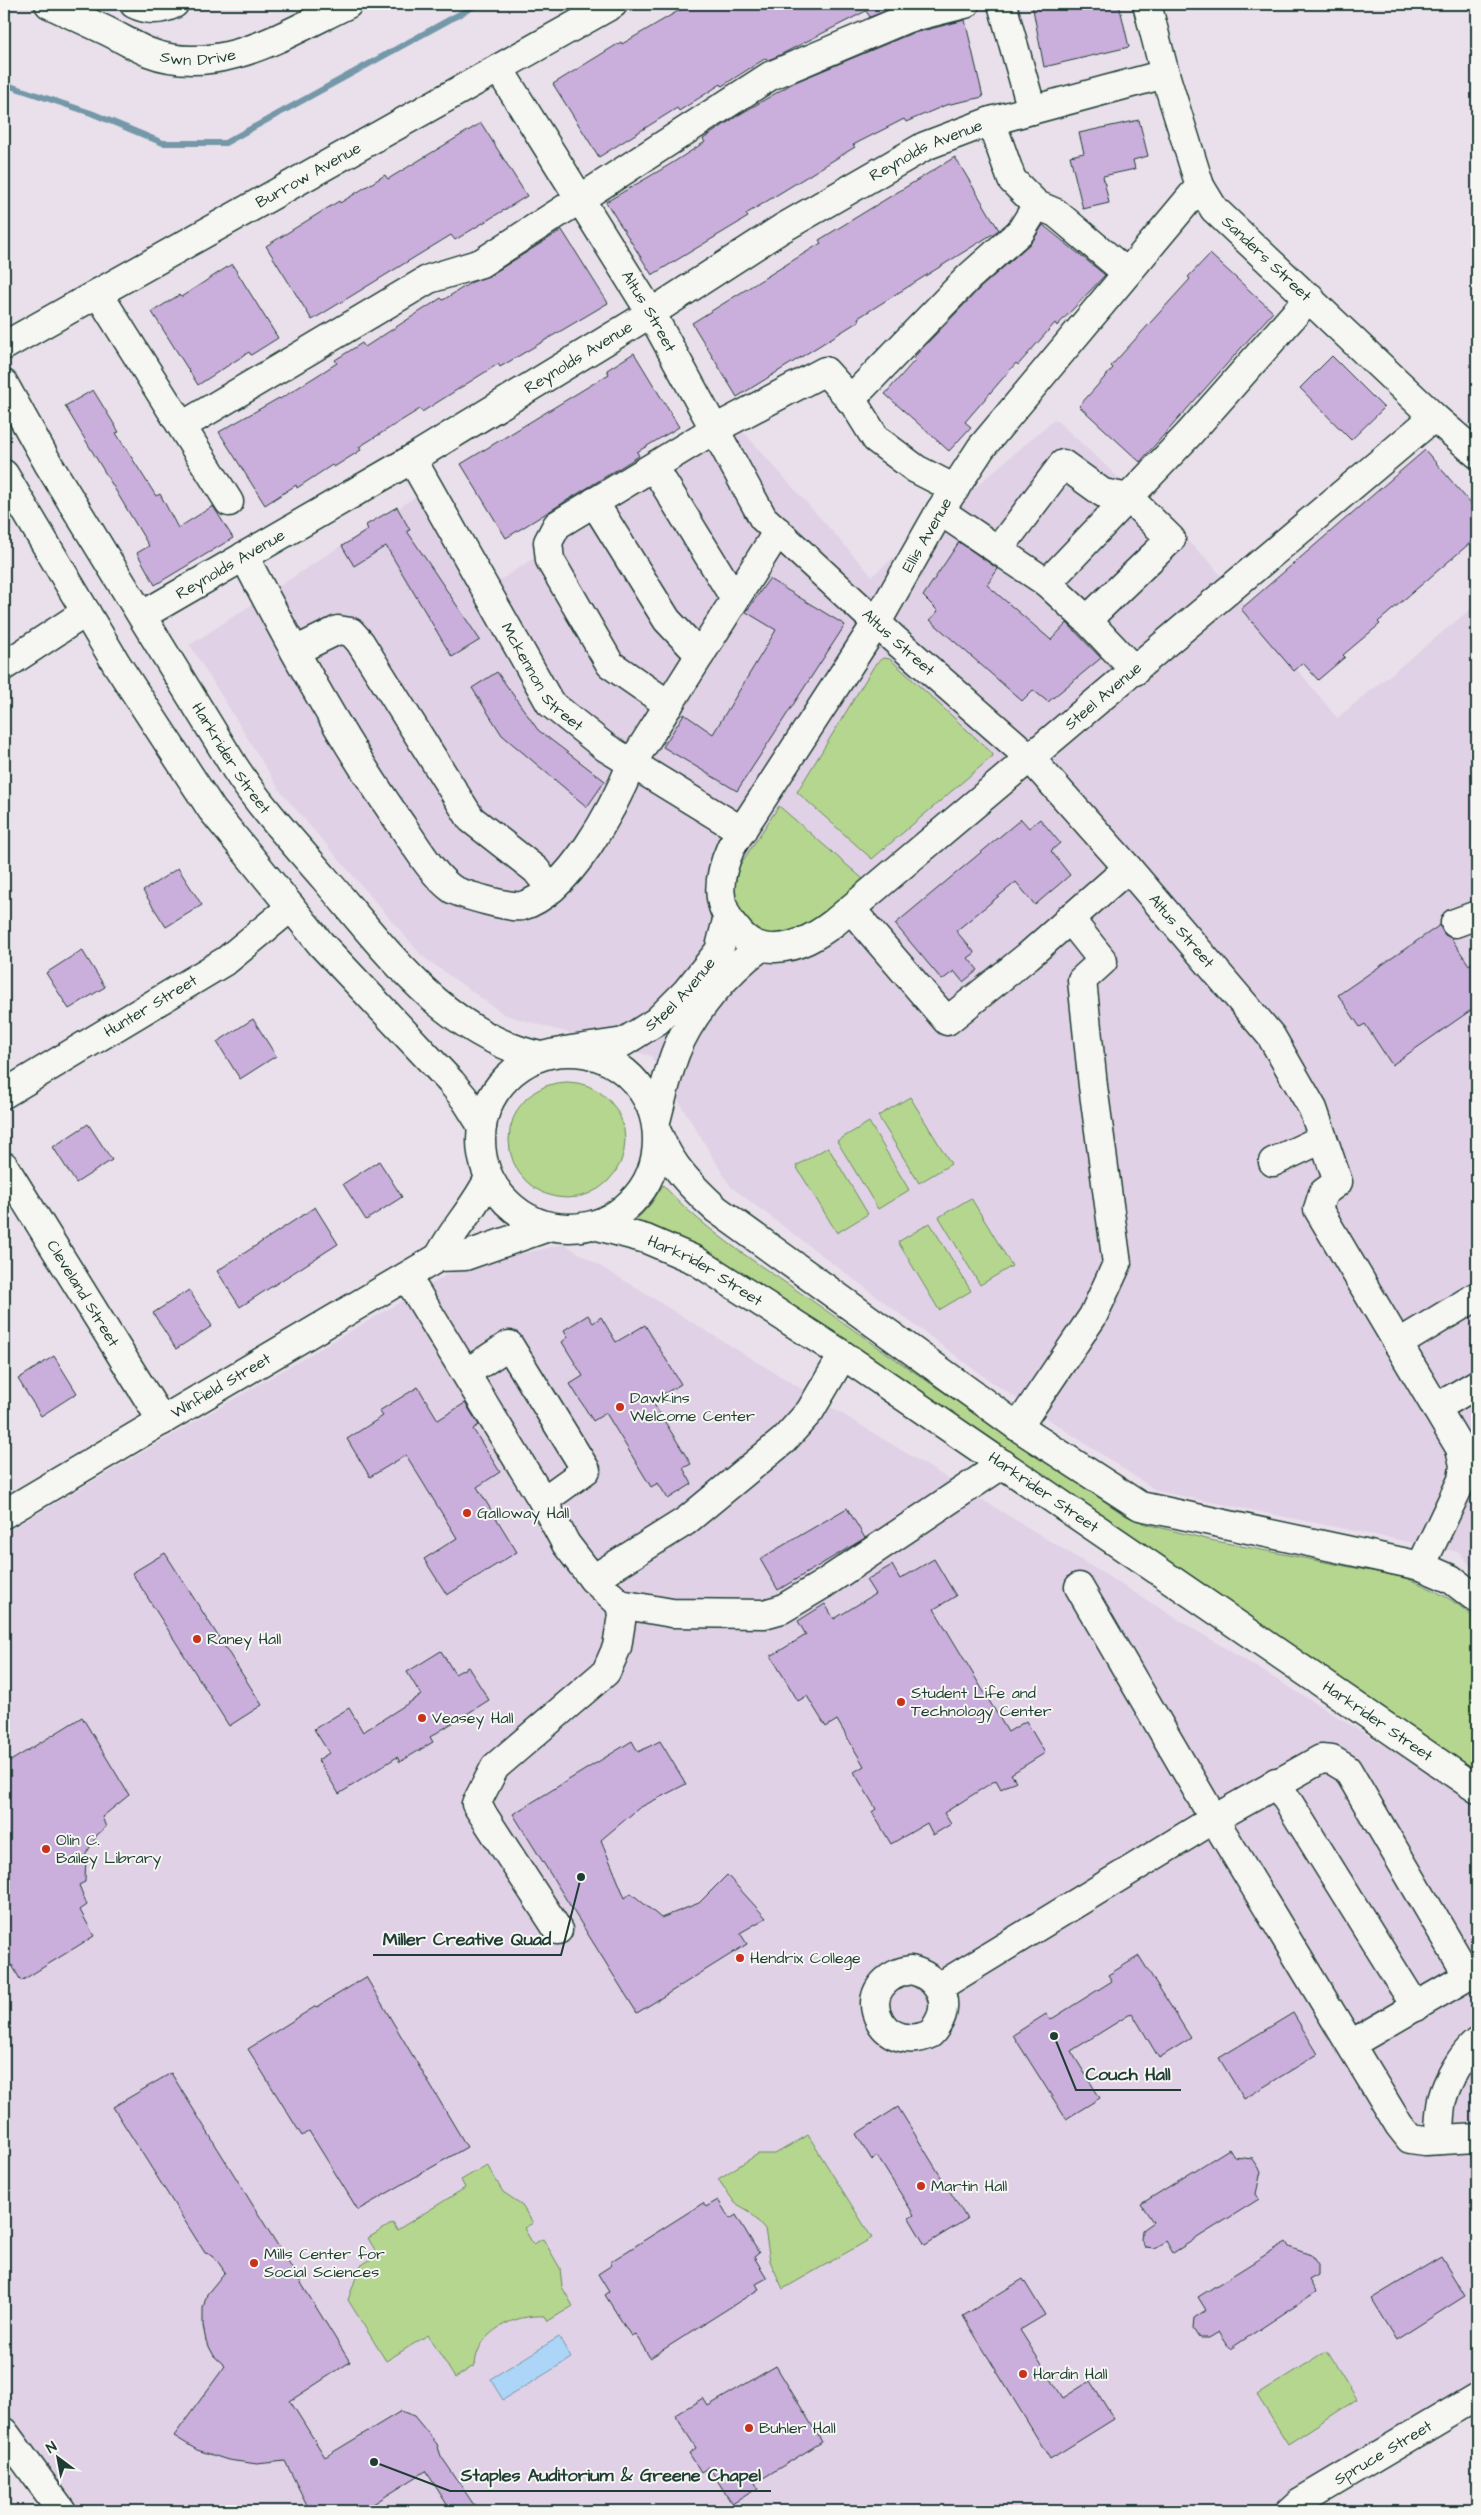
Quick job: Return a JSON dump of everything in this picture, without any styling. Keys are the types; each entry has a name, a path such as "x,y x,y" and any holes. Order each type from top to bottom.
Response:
{"street":[{"name":"Swn Drive","path":"49,4 148,52 168,58 193,60 216,59 259,47 348,4"},
{"path":"134,4 147,10 167,8 174,4"},
{"name":"Burrow Avenue","path":"4,346 613,4"},
{"path":"182,426 428,279 481,262 770,76 905,19 964,4"},
{"path":"1002,4 1032,110"},
{"name":"Sanders Street","path":"1147,4 1164,74 1200,186 1214,209 1310,297 1434,417 1477,454"},
{"name":"Altus Street","path":"499,69 651,313 764,518 877,622 1030,757 1128,868 1271,1036 1313,1110 1338,1182 1323,1193 1318,1208 1398,1344"},
{"name":"Reynolds Avenue","path":"143,615 412,459 651,313 782,230 925,146 991,121 1164,74"},
{"path":"991,121 1012,180 1037,205 1056,214 1127,273"},
{"name":"Ellis Avenue","path":"728,920 721,901 721,878 731,847 877,622 940,511 980,448 1200,186"},
{"path":"850,400 969,277 1021,231 1037,205"},
{"path":"98,293 230,502"},
{"path":"1047,582 1129,498 1252,365 1310,297"},
{"path":"668,705 610,664 550,560 548,542 557,525 715,429 825,371 850,400 876,440 916,470 955,489"},
{"name":"Harkrider Street","path":"4,384 50,465 241,778 270,815 373,936 420,986 451,1014 502,1045 552,1054"},
{"name":"Steel Avenue","path":"657,1128 676,1052 692,1022 740,962 761,947 776,948 802,942 824,930 1134,672 1434,417"},
{"name":"Mckennon Street","path":"412,459 550,702 605,747 742,831"},
{"path":"999,549 1063,464 1103,493 1129,498 1171,539 1087,620"},
{"path":"654,467 734,599"},
{"path":"4,474 116,663 205,800 321,944 466,1099 482,1126"},
{"path":"594,502 667,620 700,655"},
{"path":"940,511 1047,582 1087,620 1134,672"},
{"path":"244,556 295,651 384,801 426,861 453,889 520,907 538,899 551,889 597,834 620,793 632,763 778,531"},
{"path":"4,666 86,612"},
{"path":"295,651 338,630 351,632 365,649 471,819 536,870 551,889"},
{"path":"851,908 947,1021 1028,956 1128,868"},
{"name":"Hunter Street","path":"4,1094 227,960 291,907"},
{"path":"1018,1426 1093,1316 1117,1264 1093,1086 1082,980 1103,960 1069,918"},
{"path":"728,920 743,937 761,947"},
{"name":"Steel Avenue","path":"552,1054 624,1042 657,1021 708,967 719,951 728,920"},
{"path":"657,1128 657,1154 648,1181 630,1204 606,1220 594,1225 563,1229 548,1227 525,1217 505,1201 488,1178 482,1156 484,1113 498,1087 520,1066 552,1054 590,1054 614,1063 634,1079 649,1100 666,1153 675,1166 689,1184 716,1209 1018,1426 1140,1506 1421,1566 1451,1579 1477,1599"},
{"path":"1273,1162 1322,1139"},
{"name":"Cleveland Street","path":"4,1166 162,1421"},
{"path":"439,1257 448,1238 479,1198 488,1178"},
{"name":"Harkrider Street","path":"594,1225 646,1239 695,1260 843,1355 1477,1789"},
{"name":"Winfield Street","path":"4,1514 439,1257 465,1256 548,1227"},
{"path":"407,1277 543,1500 566,1544 593,1579 620,1604 672,1613 764,1614 782,1609 822,1585 1004,1464"},
{"path":"1421,1566 1462,1480 1464,1465 1460,1448 1398,1344 1477,1296"},
{"path":"466,1373 509,1345 586,1470 543,1500"},
{"path":"593,1579 686,1521 784,1440 810,1411 843,1355"},
{"path":"1436,1408 1477,1384"},
{"path":"1079,1587 1214,1819 1399,2125 1410,2139 1477,2138"},
{"path":"558,1930 476,1804 495,1767 606,1672 617,1647 622,1615 620,1604"},
{"path":"939,1987 1214,1819 1321,1758 1332,1760 1347,1769 1468,1976 1351,2044"},
{"path":"1276,1782 1416,2007"},
{"path":"1438,2140 1442,2099 1470,2048 1477,2042"},
{"name":"Spruce Street","path":"1290,2511 1300,2502 1477,2397"},
{"path":"4,2432 62,2511"}],"shaded area":[{"path":"1055,419 1209,561 1337,718 1477,604 1477,1573 1459,1552 1157,1491 980,1374 731,1187 651,1056 505,1015 422,956 281,792 190,645 415,497 474,597 738,426 872,576"},
{"name":"Hendrix College","path":"564,1244 1477,1802 1477,2114 1470,2130 1477,2253 1477,2400 1305,2511 73,2511 4,2415 4,1533 457,1269"}],"green space":[{"path":"883,658 890,659 993,756 872,859 797,792 876,663"},
{"path":"779,806 863,879 828,912 807,928 785,934 771,934 752,927 742,915 734,898 734,880 738,868"},
{"path":"567,1082 589,1086 608,1099 621,1118 625,1140 621,1162 608,1181 589,1194 567,1198 545,1194 526,1181 513,1162 509,1140 513,1118 526,1099 545,1086"},
{"path":"910,1097 951,1164 919,1183 878,1116"},
{"path":"869,1122 909,1190 878,1209 837,1141"},
{"path":"828,1147 868,1214 837,1233 796,1166"},
{"path":"663,1185 680,1203 738,1250 1126,1516 1146,1524 1210,1540 1402,1577 1423,1585 1452,1600 1477,1621 1477,1775 634,1222 651,1204"},
{"path":"971,1198 1012,1266 980,1285 939,1217"},
{"path":"930,1223 971,1291 939,1310 898,1242"},
{"path":"808,2135 872,2238 783,2289 770,2261 765,2229 749,2211 735,2203 718,2179 758,2154 775,2154"},
{"path":"487,2165 503,2192 521,2204 533,2223 524,2228 533,2244 543,2239 560,2268 562,2287 573,2306 548,2321 545,2316 533,2316 510,2322 500,2327 490,2334 483,2343 477,2353 475,2365 455,2378 428,2335 386,2361 348,2300 360,2266 378,2255 368,2238 393,2223 397,2230 465,2188 461,2180"},
{"path":"1327,2351 1357,2399 1288,2444 1257,2395"}],"water":[{"path":"559,2337 571,2358 503,2400 490,2379"}],"building":[{"path":"690,4 902,4 870,17 866,11 778,56 768,60 766,58 679,111 677,108 599,157 553,84 621,42 622,44"},
{"path":"1032,4 1119,4 1129,47 1044,67"},
{"path":"965,20 983,97 946,105 906,122 904,119 853,145 855,147 746,214 748,217 652,275 606,202 669,165 705,142 703,139 737,116 793,83 910,34"},
{"path":"1139,120 1148,156 1133,160 1135,169 1103,176 1109,203 1083,209 1070,156 1084,153 1079,133"},
{"path":"481,123 527,196 455,240 451,235 312,320 266,246 339,201 340,203 385,175 388,179"},
{"path":"955,157 999,230 858,318 859,321 737,397 692,323 821,243 819,240"},
{"path":"1043,225 1105,275 1057,326 1055,323 1018,365 1016,363 965,422 971,427 949,451 885,394 915,360 913,358 980,288 1032,242"},
{"path":"562,230 608,303 500,367 498,364 422,412 420,409 359,447 361,450 334,467 332,465 297,488 296,485 265,505 219,432 280,399 337,363 335,360 362,343 365,347 441,298 443,300 472,282 489,276"},
{"path":"1210,254 1273,312 1140,462 1079,406 1113,368 1111,366 1190,279 1188,277"},
{"path":"232,264 278,338 251,355 249,352 198,385 152,312 179,295 181,297"},
{"path":"634,353 679,427 637,452 639,456 506,538 461,464 609,374 607,370"},
{"path":"1332,356 1384,408 1351,440 1300,388"},
{"path":"93,390 119,432 116,433 156,496 160,494 178,528 213,506 233,538 155,585 137,553 149,546 65,406"},
{"path":"1425,450 1477,511 1477,537 1378,622 1380,624 1343,655 1345,657 1318,680 1303,663 1294,671 1241,609"},
{"path":"397,507 410,530 407,531 480,640 452,657 386,546 354,566 342,546 368,530 366,525"},
{"path":"959,542 998,569 987,585 1051,640 1067,623 1101,658 1048,702 1033,690 1022,701 930,620 938,611 923,596"},
{"path":"769,579 845,625 737,791 663,747 684,714 713,734 776,630 746,612"},
{"path":"497,672 538,730 605,781 587,807 502,735 472,688"},
{"path":"1021,819 1029,828 1040,819 1060,843 1051,851 1070,875 1035,905 1016,882 956,931 975,953 968,958 978,970 963,982 954,971 942,980 895,924"},
{"path":"178,868 202,905 166,927 143,891"},
{"path":"1440,925 1445,935 1451,938 1469,965 1477,959 1477,1006 1392,1065 1365,1024 1360,1027 1338,995"},
{"path":"82,950 105,987 69,1009 46,973"},
{"path":"253,1019 276,1056 240,1079 217,1042"},
{"path":"88,1124 112,1160 76,1183 53,1147"},
{"path":"379,1161 402,1197 366,1220 343,1184"},
{"path":"315,1207 338,1244 240,1307 217,1271"},
{"path":"189,1290 212,1326 176,1349 153,1313"},
{"name":"Dawkins Welcome Center","path":"588,1315 593,1323 601,1317 616,1342 645,1325 681,1384 652,1401 691,1464 683,1468 692,1484 668,1499 658,1483 651,1487 606,1413 593,1421 570,1384 583,1376 562,1342 568,1337 564,1330"},
{"path":"54,1356 77,1393 41,1416 18,1379"},
{"name":"Galloway Hall","path":"418,1387 438,1420 465,1403 479,1425 473,1429 500,1472 477,1487 517,1552 447,1595 424,1559 457,1538 406,1455 370,1477 347,1439 383,1416 379,1411"},
{"path":"847,1508 865,1538 778,1590 760,1559"},
{"name":"Raney Hall","path":"165,1553 262,1705 229,1726 132,1573"},
{"name":"Student Life and Technology Center","path":"934,1559 956,1596 934,1609 1008,1732 1026,1721 1045,1753 1011,1774 1016,1781 1001,1789 996,1780 944,1813 951,1824 933,1835 927,1823 891,1844 872,1812 876,1809 854,1772 864,1766 837,1720 826,1727 807,1696 798,1701 771,1656 806,1635 798,1621 825,1604 834,1619 875,1594 866,1580 892,1565 900,1579"},
{"name":"Veasey Hall","path":"441,1651 455,1674 468,1667 489,1700 430,1737 433,1742 400,1762 397,1757 339,1794 318,1760 329,1753 314,1729 349,1708 363,1732 421,1695 407,1672"},
{"name":"Olin C. Bailey Library","path":"82,1717 129,1795 102,1817 106,1827 97,1835 86,1854 85,1882 79,1885 87,1905 80,1910 94,1936 21,1981 12,1965 4,1970 4,1765"},
{"path":"632,1741 638,1752 660,1741 686,1784 639,1808 601,1840 625,1898 631,1893 661,1918 699,1903 727,1875 766,1918 740,1933 747,1944 637,2013 513,1814"},
{"path":"1139,1956 1191,2038 1159,2058 1132,2013 1071,2051 1100,2098 1066,2119 1013,2035 1046,2014 1050,2020 1112,1981 1108,1975"},
{"path":"366,1977 467,2147 358,2210 309,2131 302,2136 248,2049"},
{"path":"1293,2013 1318,2054 1244,2099 1219,2058"},
{"name":"Mills Center for Social Sciences","path":"171,2073 350,2362 290,2401 325,2457 401,2411 414,2416 437,2444 441,2456 478,2511 451,2511 426,2471 362,2511 310,2511 285,2461 257,2464 228,2460 197,2450 174,2436 225,2366 214,2356 206,2341 203,2326 203,2308 207,2294 225,2272 213,2255 205,2253 113,2107"},
{"name":"Martin Hall","path":"898,2107 967,2219 925,2245 909,2218 914,2215 877,2156 872,2160 856,2134"},
{"path":"1229,2149 1234,2157 1253,2159 1261,2171 1256,2194 1259,2199 1173,2253 1166,2241 1154,2248 1145,2247 1141,2240 1142,2230 1153,2222 1141,2204"},
{"path":"718,2200 730,2219 736,2215 759,2253 754,2257 767,2278 756,2284 759,2289 650,2358 635,2334 631,2336 605,2295 609,2292 598,2274 612,2265 610,2262 703,2203 706,2207"},
{"path":"1286,2242 1289,2247 1311,2255 1318,2265 1318,2275 1309,2280 1316,2292 1230,2349 1219,2332 1209,2338 1199,2338 1193,2329 1194,2318 1206,2310 1198,2297"},
{"path":"1441,2257 1465,2296 1396,2340 1371,2299"},
{"name":"Hardin Hall","path":"1023,2279 1045,2315 1020,2330 1063,2398 1090,2381 1114,2419 1050,2459 963,2316"},
{"name":"Buhler Hall","path":"776,2366 822,2442 755,2483 758,2488 732,2504 709,2467 701,2472 689,2453 696,2448 675,2415 703,2398 708,2406"}],"waterway":[{"path":"4,84 91,113 163,143 225,143 478,4"}],"place":[{"name":"Dawkins Welcome Center","path":"620,1407"},
{"name":"Galloway Hall","path":"467,1513"},
{"name":"Raney Hall","path":"197,1639"},
{"name":"Student Life and Technology Center","path":"901,1702"},
{"name":"Veasey Hall","path":"422,1718"},
{"name":"Olin C. Bailey Library","path":"46,1849"},
{"name":"Miller Creative Quad","path":"581,1877"},
{"name":"Hendrix College","path":"740,1958"},
{"name":"Couch Hall","path":"1054,2036"},
{"name":"Martin Hall","path":"921,2186"},
{"name":"Mills Center for Social Sciences","path":"254,2263"},
{"name":"Hardin Hall","path":"1023,2374"},
{"name":"Buhler Hall","path":"749,2428"},
{"name":"Staples Auditorium & Greene Chapel","path":"374,2462"}]}
